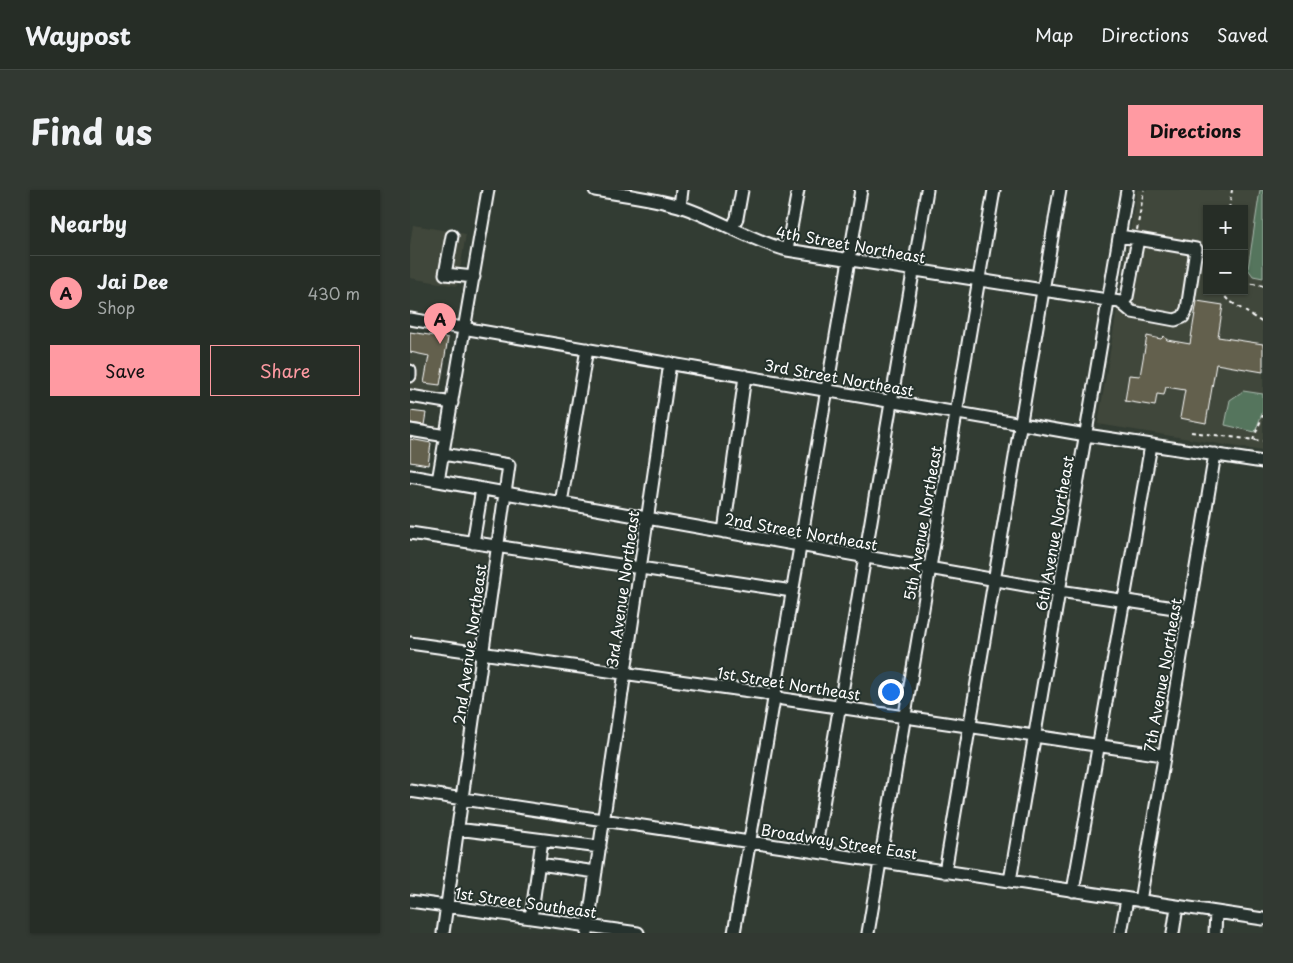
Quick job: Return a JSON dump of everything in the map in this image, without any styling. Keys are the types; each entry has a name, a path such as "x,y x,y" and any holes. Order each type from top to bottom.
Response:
{"street":[{"path":"438,481 488,190"},
{"name":"4th Street Northeast","path":"595,190 626,193 680,206 767,245 787,250 1109,301 1122,304 1132,312 1175,320 1183,317 1187,309 1196,250 1137,236"},
{"path":"680,206 682,190"},
{"path":"732,228 737,218 742,190"},
{"path":"787,250 798,190"},
{"path":"734,933 861,190"},
{"path":"815,852 838,707 927,190"},
{"name":"5th Avenue Northeast","path":"868,933 994,190"},
{"path":"945,872 1060,190"},
{"name":"6th Avenue Northeast","path":"1010,881 1127,190"},
{"path":"452,236 445,274 474,277"},
{"path":"1120,236 1137,236 1127,297 1122,304"},
{"name":"3rd Street Northeast","path":"410,319 1020,424 1263,462"},
{"path":"561,503 587,349"},
{"name":"3rd Avenue Northeast","path":"588,929 670,363"},
{"path":"410,371 410,376"},
{"path":"724,532 746,376"},
{"path":"410,396 452,403"},
{"path":"410,430 446,436"},
{"path":"1073,891 1151,445"},
{"name":"2nd Avenue Northeast","path":"443,454 509,465 443,933"},
{"name":"7th Avenue Northeast","path":"1140,901 1215,454"},
{"name":"2nd Street Northeast","path":"410,476 994,580 1188,610"},
{"path":"473,542 482,489"},
{"path":"410,533 792,591"},
{"name":"1st Street Northeast","path":"410,643 625,673 969,727 1163,755"},
{"name":"Broadway Street East","path":"410,791 1263,919"},
{"path":"457,829 600,847"},
{"path":"531,918 542,840"},
{"path":"539,864 596,872"},
{"path":"1121,933 1127,899"},
{"name":"1st Street Southeast","path":"410,901 531,918 588,929 638,933"},
{"path":"1173,933 1177,906"},
{"path":"1215,933 1216,912"}],"path":[{"path":"1137,236 1144,190"},
{"path":"1230,205 1232,190"},
{"path":"1248,283 1263,286"},
{"path":"1224,295 1228,300 1263,323"},
{"path":"1253,440 1263,415"},
{"path":"1192,432 1263,441"}],"shaded area":[{"path":"1137,190 1263,190 1263,451 1098,424"},
{"path":"413,225 466,234 457,286 410,278 410,245"},
{"path":"410,331 449,338 439,400 410,395"}],"green space":[{"path":"1260,190 1263,190 1263,278 1253,276 1248,269"},
{"path":"1243,391 1263,394 1263,411 1255,432 1225,425 1230,400"}],"building":[{"path":"1197,301 1223,305 1218,337 1263,344 1263,372 1216,364 1206,423 1180,418 1185,390 1166,387 1164,395 1157,394 1155,406 1125,401 1129,375 1140,376 1147,336 1161,339 1164,336 1167,340 1190,344"},
{"path":"410,332 448,338 440,385 424,383 429,356 410,352"},
{"path":"410,411 426,413 424,425 410,423"},
{"path":"410,439 431,443 428,465 410,462"}],"place":[{"name":"Jai Dee","path":"440,344"}]}
